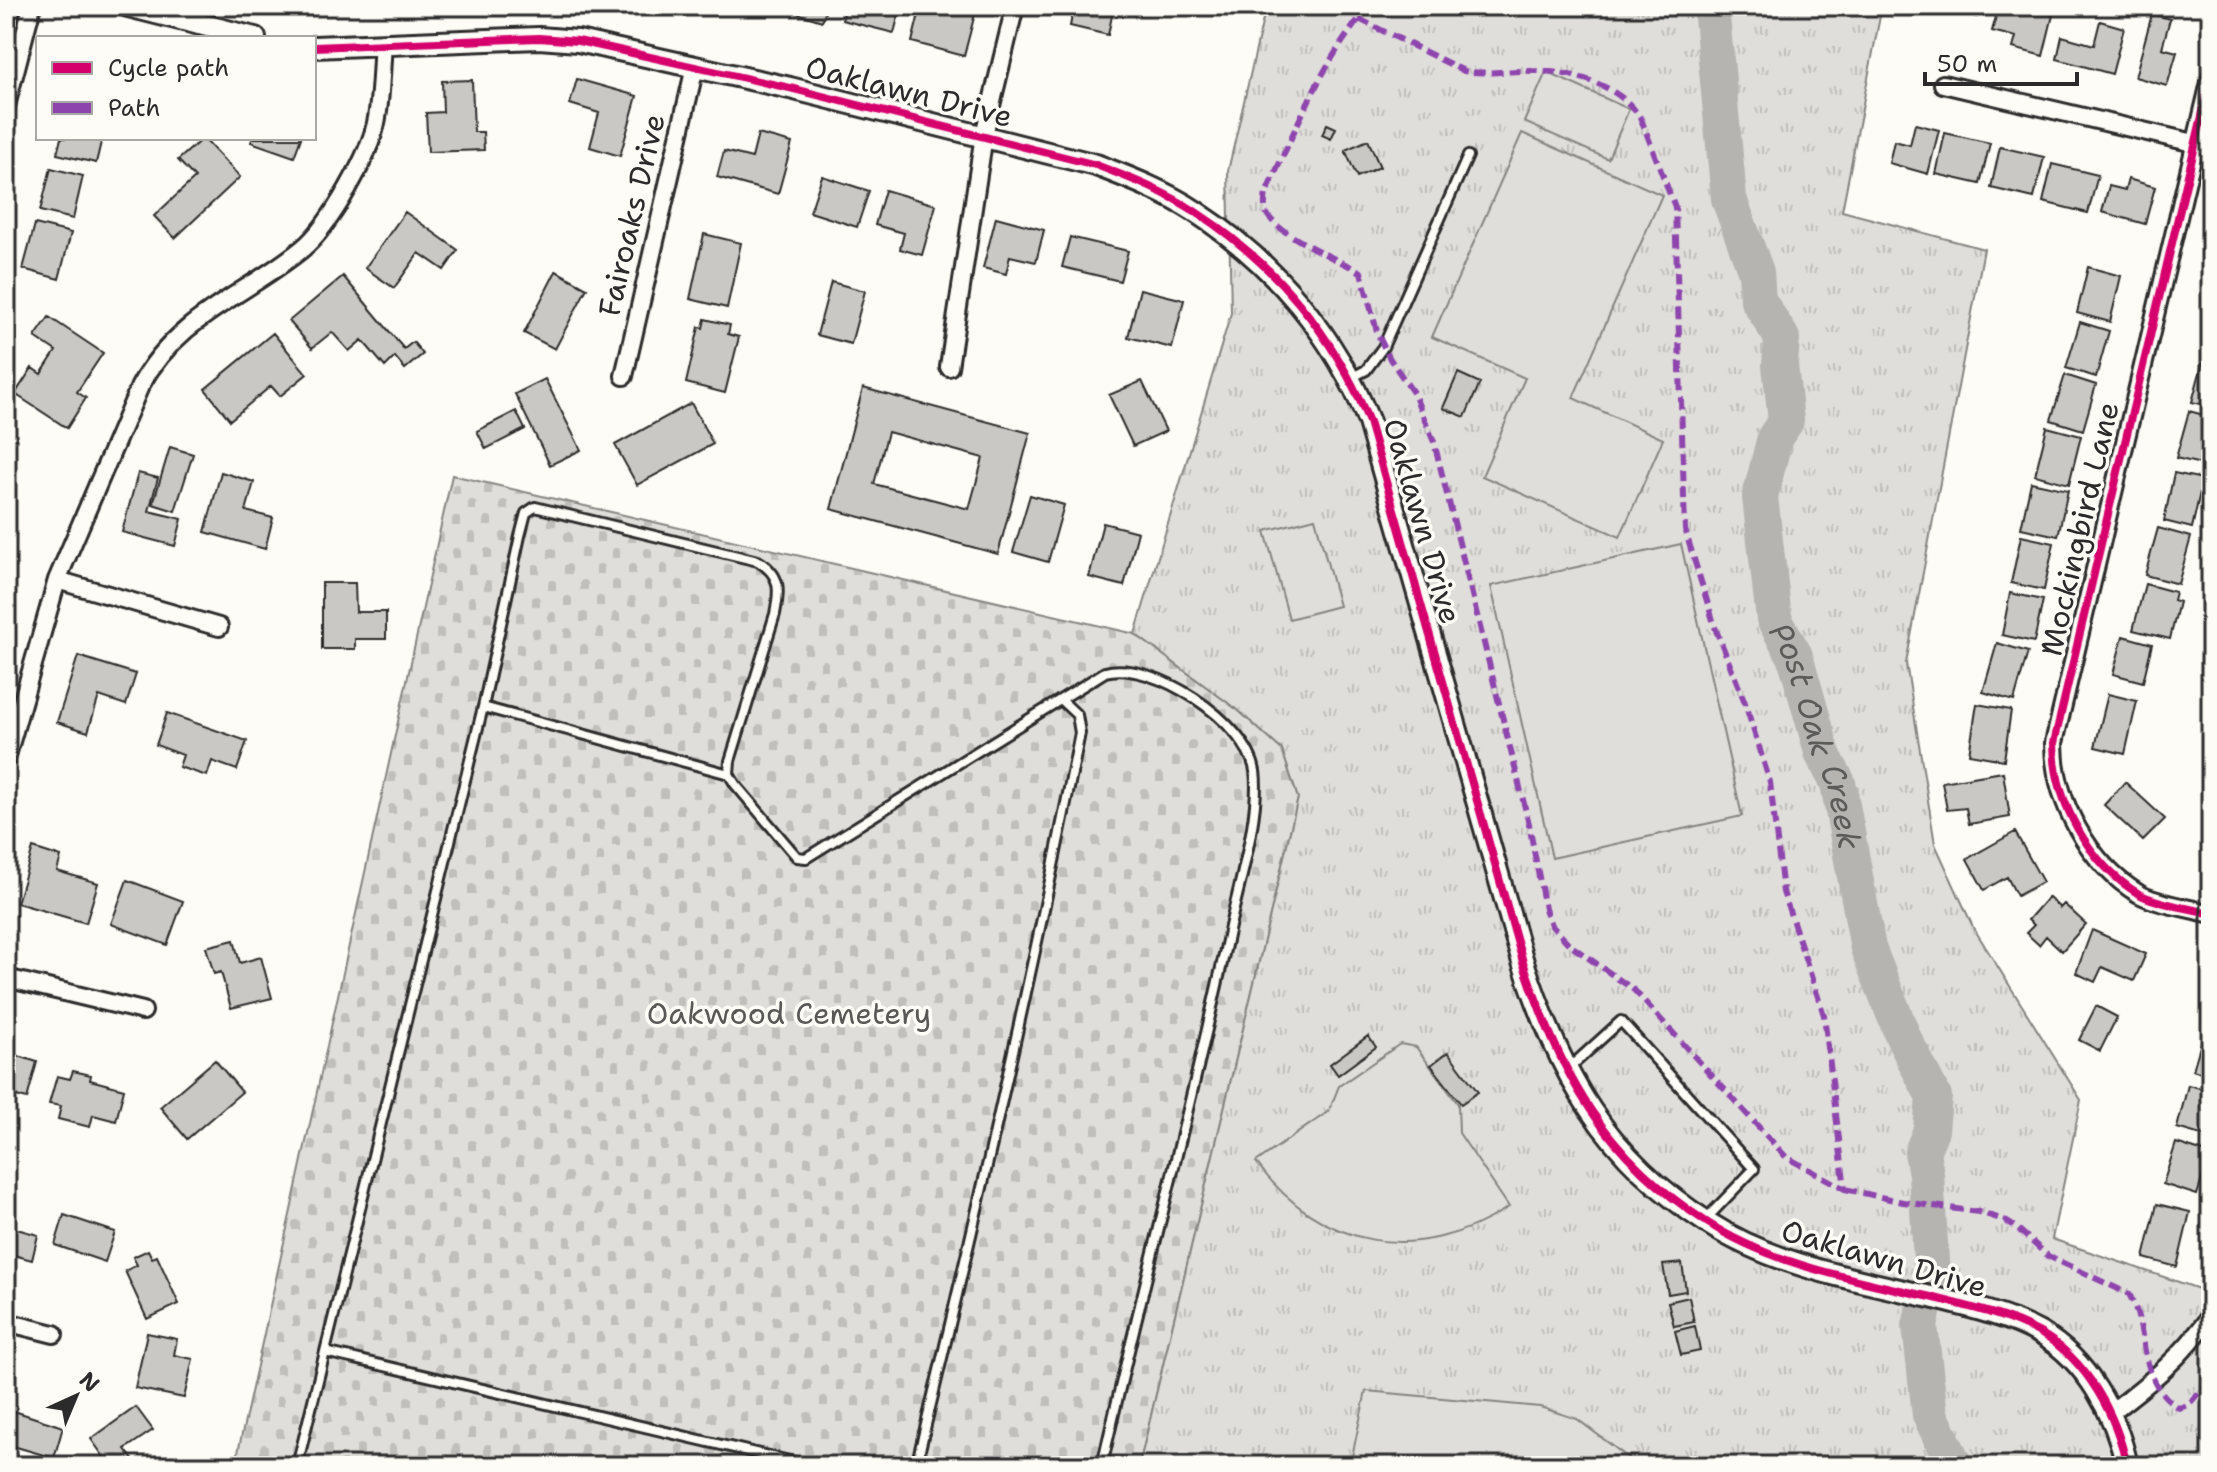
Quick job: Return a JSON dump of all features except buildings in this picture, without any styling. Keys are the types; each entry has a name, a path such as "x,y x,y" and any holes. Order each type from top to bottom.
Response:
{"street":[{"path":"6,106 32,6"},
{"path":"128,6 247,36"},
{"path":"949,367 984,135 1015,6"},
{"name":"Oaklawn Drive","path":"316,47 539,38 578,41 984,135 1096,165 1138,181 1194,210 1243,246 1288,289 1321,331 1350,379 1369,422 1523,962 1553,1046 1608,1136 1665,1192 1704,1221 1735,1238 1832,1274 1964,1305 2024,1325 2054,1343 2100,1393 2110,1413 2127,1466"},
{"path":"6,759 57,580 150,368 176,337 211,308 303,248 317,234 370,142 377,119 383,44"},
{"name":"Fairoaks Drive","path":"624,376 695,67"},
{"name":"Mockingbird Lane","path":"2211,78 2203,144 2054,743 2054,762 2064,801 2101,862 2142,896 2211,914"},
{"path":"1943,84 2203,144"},
{"path":"57,580 219,627"},
{"path":"6,978 143,1011"},
{"path":"2110,1413 2163,1373 2211,1315"},
{"path":"6,1322 54,1334"}],"lane":[{"path":"1350,379 1366,370 1383,347 1468,156"},
{"path":"297,1466 483,707 526,513 535,507 758,561 771,569 779,593 730,761 729,774"},
{"path":"483,707 729,774 786,846 797,857 806,858 1105,672 1117,669 1154,675 1183,691 1220,718 1243,742 1255,769 1255,807 1221,969 1102,1466"},
{"path":"916,1466 1049,891 1080,733 1077,715 1061,700"},
{"path":"1566,1071 1621,1021 1754,1169 1704,1221"},
{"path":"325,1352 811,1466"}],"green space":[{"path":"1266,6 1882,6 1842,211 1984,249 1906,663 1935,844 1973,927 2081,1100 2052,1239 2211,1293 2211,1466 1139,1466 1298,798 1282,750 1239,711 1135,634 1231,313 1228,171"},
{"path":"1546,72 1629,109 1608,159 1524,122"},
{"path":"1522,133 1662,195 1573,398 1663,439 1620,537 1482,476 1525,378 1432,337"},
{"name":"Oakwood Cemetery","path":"452,475 1135,634 1239,711 1282,750 1298,798 1139,1466 235,1466"},
{"path":"1315,518 1339,606 1289,619 1265,531"},
{"path":"1681,544 1742,816 1552,858 1491,586"},
{"path":"1400,1044 1416,1047 1458,1104 1459,1133 1509,1207 1475,1226 1440,1237 1406,1242 1372,1240 1340,1230 1310,1214 1282,1192 1256,1162 1329,1111 1339,1086"},
{"path":"1366,1391 1540,1407 1577,1419 1627,1457 1632,1466 1350,1466"}],"waterway":[{"name":"Post Oak Creek","path":"1711,6 1729,199 1756,272 1758,300 1782,338 1780,365 1786,421 1775,437 1760,497 1774,619 1795,656 1823,755 1838,783 1868,948 1904,1039 1934,1097 1931,1130 1922,1152 1932,1278"},
{"name":"Post Oak Creek","path":"1923,1313 1920,1326 1930,1415 1955,1466"}],"marked path":[{"path":"1359,19 1464,71 1547,72 1593,82 1621,97 1641,119 1675,207 1685,530 1716,630 1744,700 1770,782 1783,892 1824,1015 1845,1189 1786,1157 1634,990 1570,945 1551,925 1434,442 1414,394 1378,335 1361,272 1294,237 1272,220 1265,210 1266,193 1308,103 1331,60 1359,19"},
{"path":"1845,1189 1903,1202 1979,1212 2004,1220 2048,1256 2129,1294 2156,1384 2165,1397 2179,1408 2188,1405 2211,1379"}],"cycle path":[{"path":"316,47 539,38 578,41 790,88 1096,165 1172,198 1224,232 1276,278 1320,331 1339,360 1369,422 1523,962 1553,1041 1591,1110 1641,1170 1672,1197 1733,1238 1816,1269 2014,1321 2057,1344 2097,1390 2115,1427 2127,1466"},
{"path":"2211,78 2054,743 2060,787 2068,808 2090,848 2105,866 2139,894 2211,914"}]}
